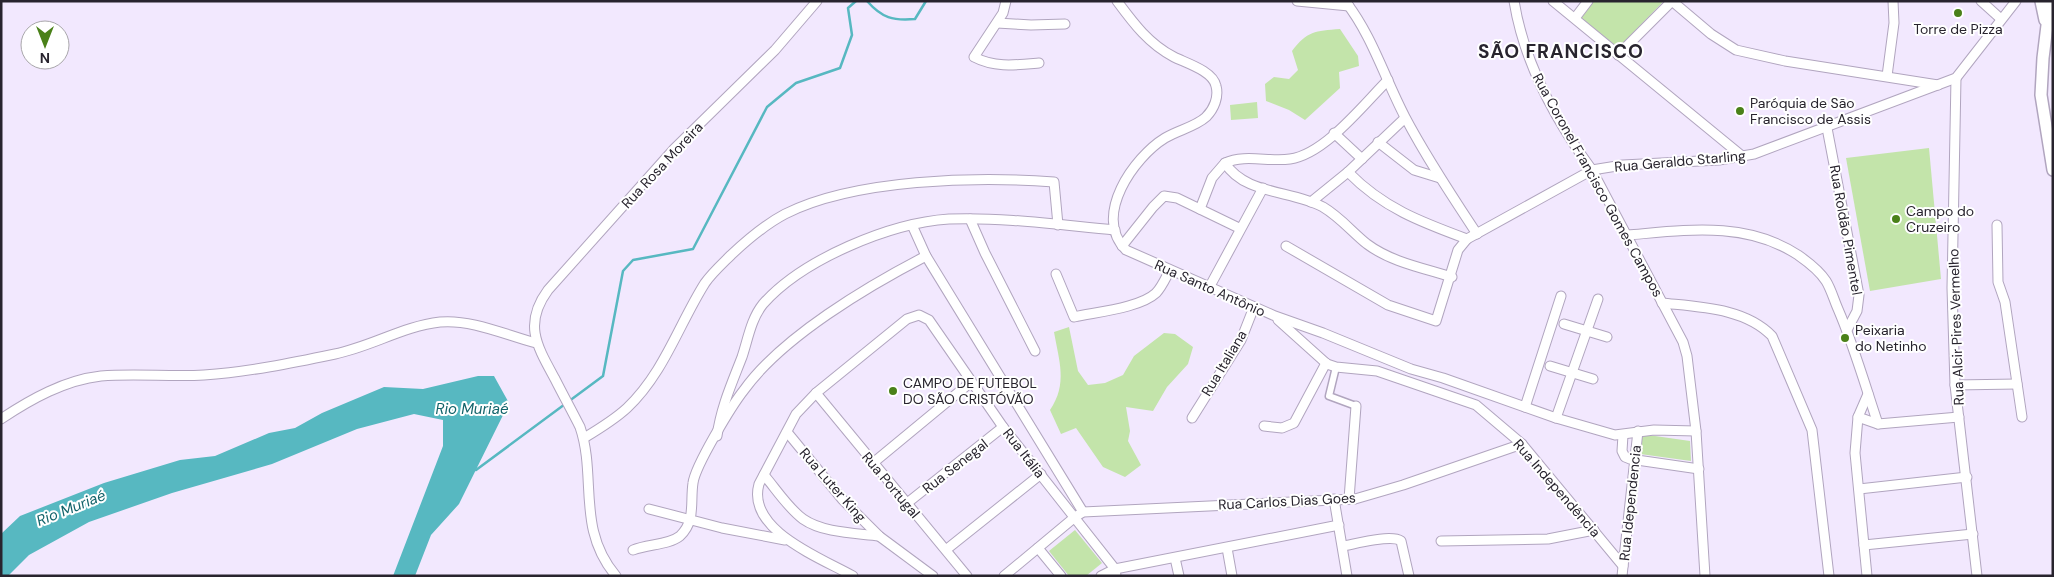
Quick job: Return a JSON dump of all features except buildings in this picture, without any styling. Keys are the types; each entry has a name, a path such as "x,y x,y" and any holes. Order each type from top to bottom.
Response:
{"street":[{"name":"Rua Rosa Moreira","path":"536,343 534,326 536,312 548,290 674,149 776,50 817,1"},
{"path":"1006,1 1006,6 997,23 974,57 983,62 1007,66 1039,63"},
{"path":"1117,1 1144,36 1159,49 1208,75 1216,84 1217,91 1212,110 1205,118 1166,137 1152,147 1129,173 1115,206 1115,230 1122,246 1164,196 1177,198 1239,228"},
{"path":"1297,1 1347,4 1406,118 1440,178 1477,234"},
{"name":"Rua Coronel Francisco Gomes Campos","path":"1514,1 1522,36 1535,74 1576,148 1592,170 1628,235 1682,342 1687,356 1696,431 1705,576"},
{"path":"1553,1 1742,156"},
{"path":"1574,18 1588,1"},
{"path":"1618,54 1672,1 1710,34 1736,50 1785,61 1939,85"},
{"path":"1886,76 1894,23 1893,1"},
{"path":"1981,1 2000,19"},
{"path":"1956,78 2000,19 2016,1"},
{"path":"2040,1 2047,31"},
{"path":"2050,1 2043,58 2041,95 2053,170"},
{"path":"997,23 1032,26 1065,24"},
{"name":"Rua Geraldo Starling","path":"1466,239 1592,170 1623,165 1719,160 1742,156 1827,128 1956,78"},
{"name":"Rua Alcir Pires Vermelho","path":"1956,78 1952,288 1955,385 1977,576"},
{"path":"1200,209 1212,178 1225,163 1236,159 1275,161 1301,157 1318,147 1334,133 1388,80"},
{"path":"1311,202 1348,172 1378,142 1406,118"},
{"name":"Rua Roldão Pimentel","path":"1827,128 1859,295 1857,311 1847,330"},
{"path":"1334,133 1362,159"},
{"path":"1378,142 1407,166 1440,178"},
{"path":"1225,163 1238,178 1263,188 1311,202 1333,214 1382,253 1404,263 1452,277"},
{"path":"1286,246 1388,305 1436,320 1452,277 1458,250 1466,239 1393,209 1372,194 1348,172"},
{"path":"584,438 626,409 641,393 659,368 711,276 744,243 785,214 829,198 874,189 929,182 1023,180 1054,182 1058,225"},
{"path":"1210,286 1239,228 1263,188"},
{"path":"717,436 724,402 752,323 764,304 777,291 804,271 861,240 912,224 970,219 1003,219 1115,230"},
{"path":"970,219 985,253 1036,351"},
{"path":"912,224 926,256 1084,512"},
{"path":"1997,225 1996,266 1998,282 2005,302 2022,417"},
{"path":"1628,235 1678,231 1731,230 1751,233 1774,242 1809,262 1826,280 1847,330 1878,424"},
{"name":"Rua Santo Antônio","path":"1122,246 1134,255 1210,286 1275,316 1310,328 1411,369 1604,433 1623,435"},
{"path":"633,550 649,544 673,540 684,530 691,520 694,476 744,389 788,344 818,322 926,256"},
{"path":"1056,274 1074,317 1137,303 1149,298 1156,293 1170,270"},
{"path":"1525,407 1561,296"},
{"path":"1556,418 1598,299"},
{"path":"1662,303 1704,307 1742,317 1760,324 1772,336 1812,430 1829,576"},
{"name":"Rua Italiana","path":"1192,418 1241,340 1254,307"},
{"name":"Rua Itália","path":"853,576 790,541 776,531 767,520 757,501 758,484 796,414 816,393 896,325 916,315 924,316 929,320 1004,427 1116,573"},
{"name":"Rua Independência","path":"1275,316 1326,363 1336,367 1377,371 1476,405 1522,444 1594,530 1622,571"},
{"path":"1,419 51,390 92,378 236,372 338,354 420,326 440,322 462,324 536,343 584,438 588,506 593,530 602,555 616,576"},
{"path":"1564,324 1607,337"},
{"path":"1302,341 1310,328"},
{"path":"1264,426 1282,428 1294,423 1326,363"},
{"path":"1550,366 1593,379"},
{"path":"1336,367 1329,396 1356,406 1349,498"},
{"path":"873,463 971,382"},
{"path":"1955,385 2017,384"},
{"name":"Rua Portugal","path":"816,393 906,504 947,549 967,576"},
{"path":"1867,576 1855,453 1858,417 1868,394"},
{"path":"1858,417 1878,424 1959,417"},
{"name":"Rua Senegal","path":"906,504 1004,427"},
{"path":"1696,431 1638,431 1623,435 1624,455 1634,460 1699,470"},
{"name":"Rua Idependencia","path":"1622,571 1638,431"},
{"name":"Rua Luter King","path":"787,432 842,499 879,536 933,576"},
{"name":"Rua Carlos Dias Goes","path":"1004,576 1074,516 1084,512 1361,498 1522,444"},
{"path":"947,549 1040,474"},
{"name":"Rua Luter King","path":"764,475 804,520 830,529 879,536"},
{"path":"1859,489 1967,477"},
{"path":"1334,499 1347,576"},
{"path":"649,509 790,541"},
{"path":"1101,576 1175,558 1339,525"},
{"path":"1441,542 1548,539 1594,530"},
{"path":"1864,545 1973,534"},
{"path":"1342,546 1389,538 1399,539 1410,576"},
{"path":"1038,548 1061,576"},
{"path":"1227,548 1232,576"},
{"path":"1175,558 1179,576"}],"green space":[{"path":"1592,1 1663,2 1618,48 1579,16"},
{"path":"1340,29 1358,56 1359,66 1339,72 1340,88 1305,120 1289,110 1266,101 1265,84 1274,77 1289,79 1298,70 1292,51 1302,39 1312,33"},
{"path":"1257,102 1258,118 1231,120 1230,105"},
{"name":"Campo do Cruzeiro","path":"1929,148 1941,279 1870,291 1846,158"},
{"path":"1069,327 1078,371 1088,385 1105,383 1123,375 1134,356 1164,333 1175,334 1193,347 1188,364 1167,387 1153,411 1126,407 1130,431 1128,441 1141,465 1125,477 1103,467 1076,428 1061,434 1050,410 1059,391 1061,372 1054,332"},
{"path":"1641,434 1690,441 1691,461 1640,454"},
{"path":"1075,530 1102,563 1086,576 1069,576 1049,551"}],"water":[{"name":"Rio Muriaé","path":"478,376 494,376 509,403 459,504 431,535 415,576 393,576 443,446 443,420 414,414 357,429 272,464 172,493 89,522 29,555 8,576 1,576 1,534 20,516 104,483 180,460 215,456 269,433 295,428 322,413 384,387 423,389"}],"waterway":[{"path":"476,470 603,376 623,271 633,260 693,249 767,107 796,83 840,68 852,35 848,8 856,1"},
{"path":"867,1 883,15 894,19 915,19 926,1"}],"place":[{"name":"Torre de Pizza","path":"1958,13"},
{"name":"Paróquia de São Francisco de Assis","path":"1740,111"},
{"name":"Campo do Cruzeiro","path":"1896,219"},
{"name":"Peixaria do Netinho","path":"1845,338"},
{"name":"CAMPO DE FUTEBOL DO SÃO CRISTÓVÃO","path":"893,391"}],"district":[{"name":"SÃO FRANCISCO","path":"1561,51"}]}
